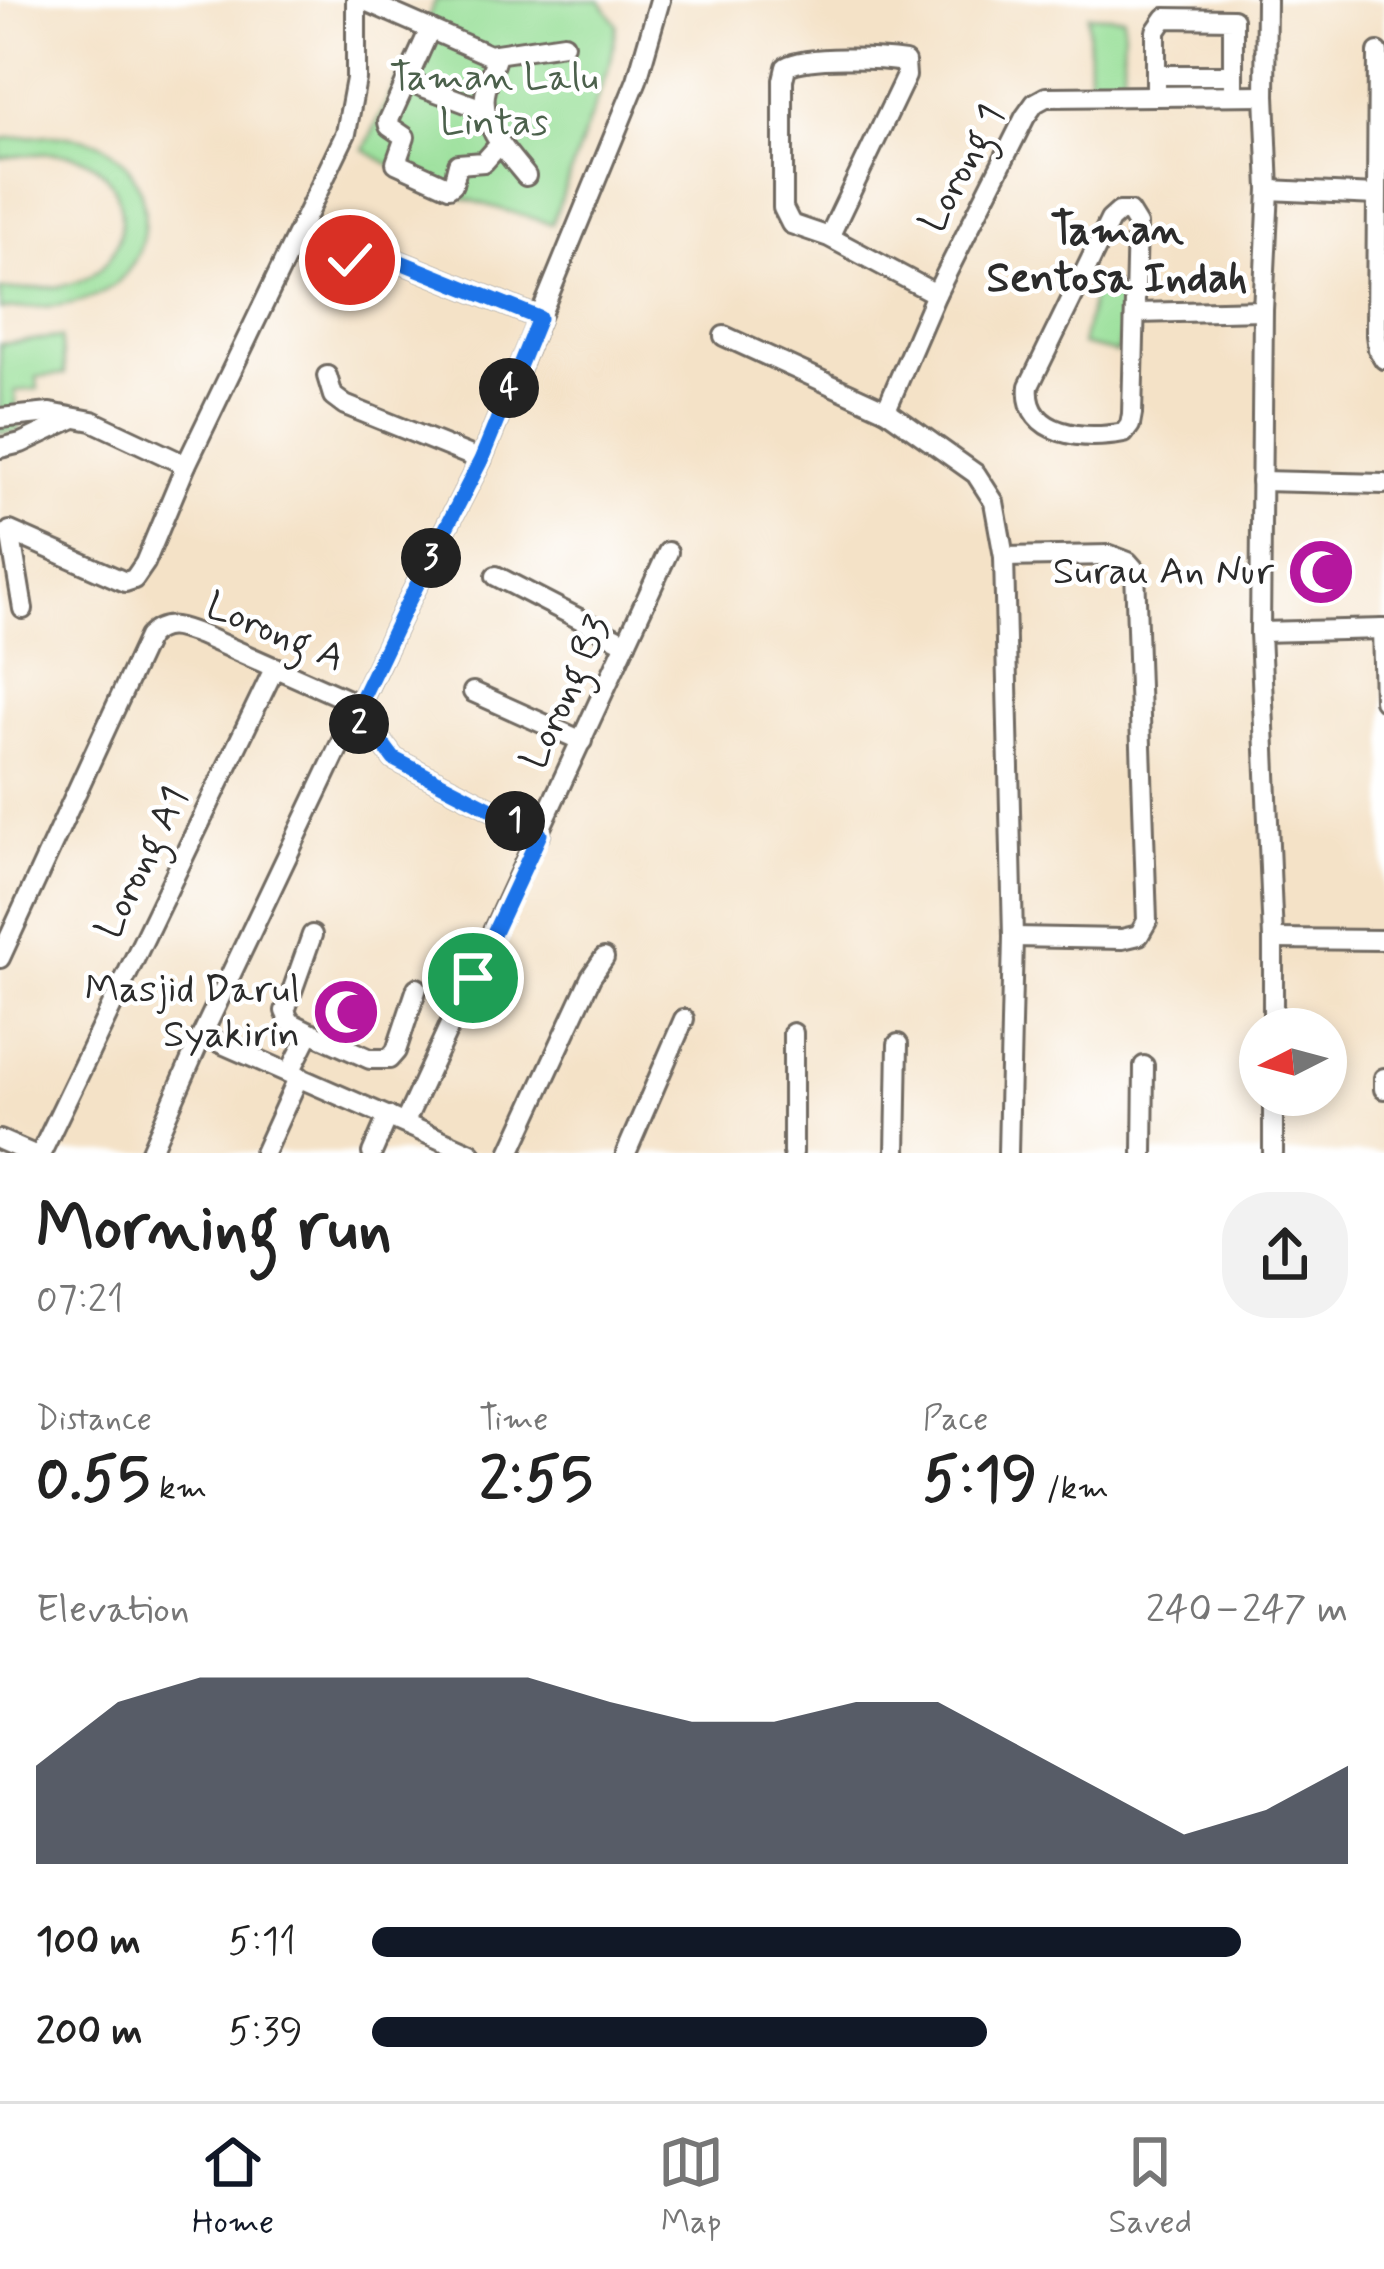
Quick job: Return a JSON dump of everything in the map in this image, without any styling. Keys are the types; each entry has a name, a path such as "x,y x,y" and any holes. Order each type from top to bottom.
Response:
{"street":[{"path":"5,531 125,582 134,579 146,563 186,466 346,133 356,79 360,0 496,56 564,44"},
{"path":"150,1153 355,712 481,460 638,80 660,0"},
{"path":"1265,0 1269,190 1260,632 1273,1008"},
{"path":"1156,75 1233,85 1233,19 1165,18 1156,31 1156,75 1156,96"},
{"path":"430,29 388,124 405,137 398,164 449,187 458,164 484,162 500,143"},
{"path":"1378,52 1376,335 1384,359"},
{"path":"496,56 485,110 500,143 526,176"},
{"path":"829,237 906,76 904,62 797,62 784,72 782,208 791,224 829,237 936,293"},
{"path":"407,81 485,110"},
{"name":"Lorong 1","path":"886,410 936,293 1035,103 1046,98 1156,96 1233,85 1264,95"},
{"path":"1269,190 1376,195"},
{"path":"1119,212 1129,212 1137,225 1136,313 1132,414 1127,430 1073,435 1034,415 1027,399 1029,386 1110,220 1119,212"},
{"path":"352,276 351,255 357,248 366,248 539,318"},
{"path":"1136,313 1263,310"},
{"path":"724,336 886,410 976,474 994,502 1004,557 1012,937 1008,1153"},
{"path":"327,376 334,397 345,405 481,460"},
{"path":"0,418 50,413 92,421 186,466"},
{"path":"0,448 74,418"},
{"path":"1262,481 1384,484"},
{"path":"5,531 23,609"},
{"name":"Lorong B3","path":"372,1153 397,1119 540,834 668,552"},
{"path":"1004,557 1111,556 1135,570 1146,860 1147,920 1138,934 1122,939 1012,937"},
{"path":"496,576 626,644"},
{"name":"Lorong A","path":"0,958 148,637 164,625 201,635 275,667 355,712 394,759 540,834"},
{"path":"1260,632 1383,629 1384,700"},
{"name":"Lorong A1","path":"41,1153 275,667"},
{"path":"473,692 582,741"},
{"path":"312,934 285,1015 290,1022 370,1059 389,1059 417,988"},
{"path":"1273,939 1384,940"},
{"path":"510,1153 604,958"},
{"path":"626,1153 684,1019"},
{"path":"264,1153 310,1032"},
{"path":"793,1033 793,1153"},
{"path":"202,1035 471,1153"},
{"path":"896,1153 898,1044"},
{"path":"1143,1153 1144,1066"},
{"path":"1384,1078 1384,1089"},
{"path":"1273,1116 1273,1153"},
{"path":"0,1140 30,1153"}],"green space":[{"name":"Taman Lalu Lintas","path":"436,0 600,0 617,25 611,60 552,224 432,189 364,150"},
{"path":"1088,15 1124,17 1123,78 1089,79"},
{"path":"50,135 97,143 127,166 143,204 141,246 119,281 101,293 65,305 0,309 0,290 48,288 82,280 106,262 116,246 121,210 116,192 93,164 57,154 0,158 0,139"},
{"path":"1094,289 1129,297 1117,353 1082,345"},
{"path":"61,337 65,374 37,377 38,389 15,391 19,431 0,433 0,344"}],"place":[{"name":"Surau An Nur","path":"1321,572"},
{"name":"Masjid Darul Syakirin","path":"346,1012"}],"district":[{"name":"Taman Sentosa Indah","path":"1117,255"}],"route":[{"path":"350,260 354,250 366,248 539,318 481,460 352,719 379,739 394,759 540,834 473,978"}]}
